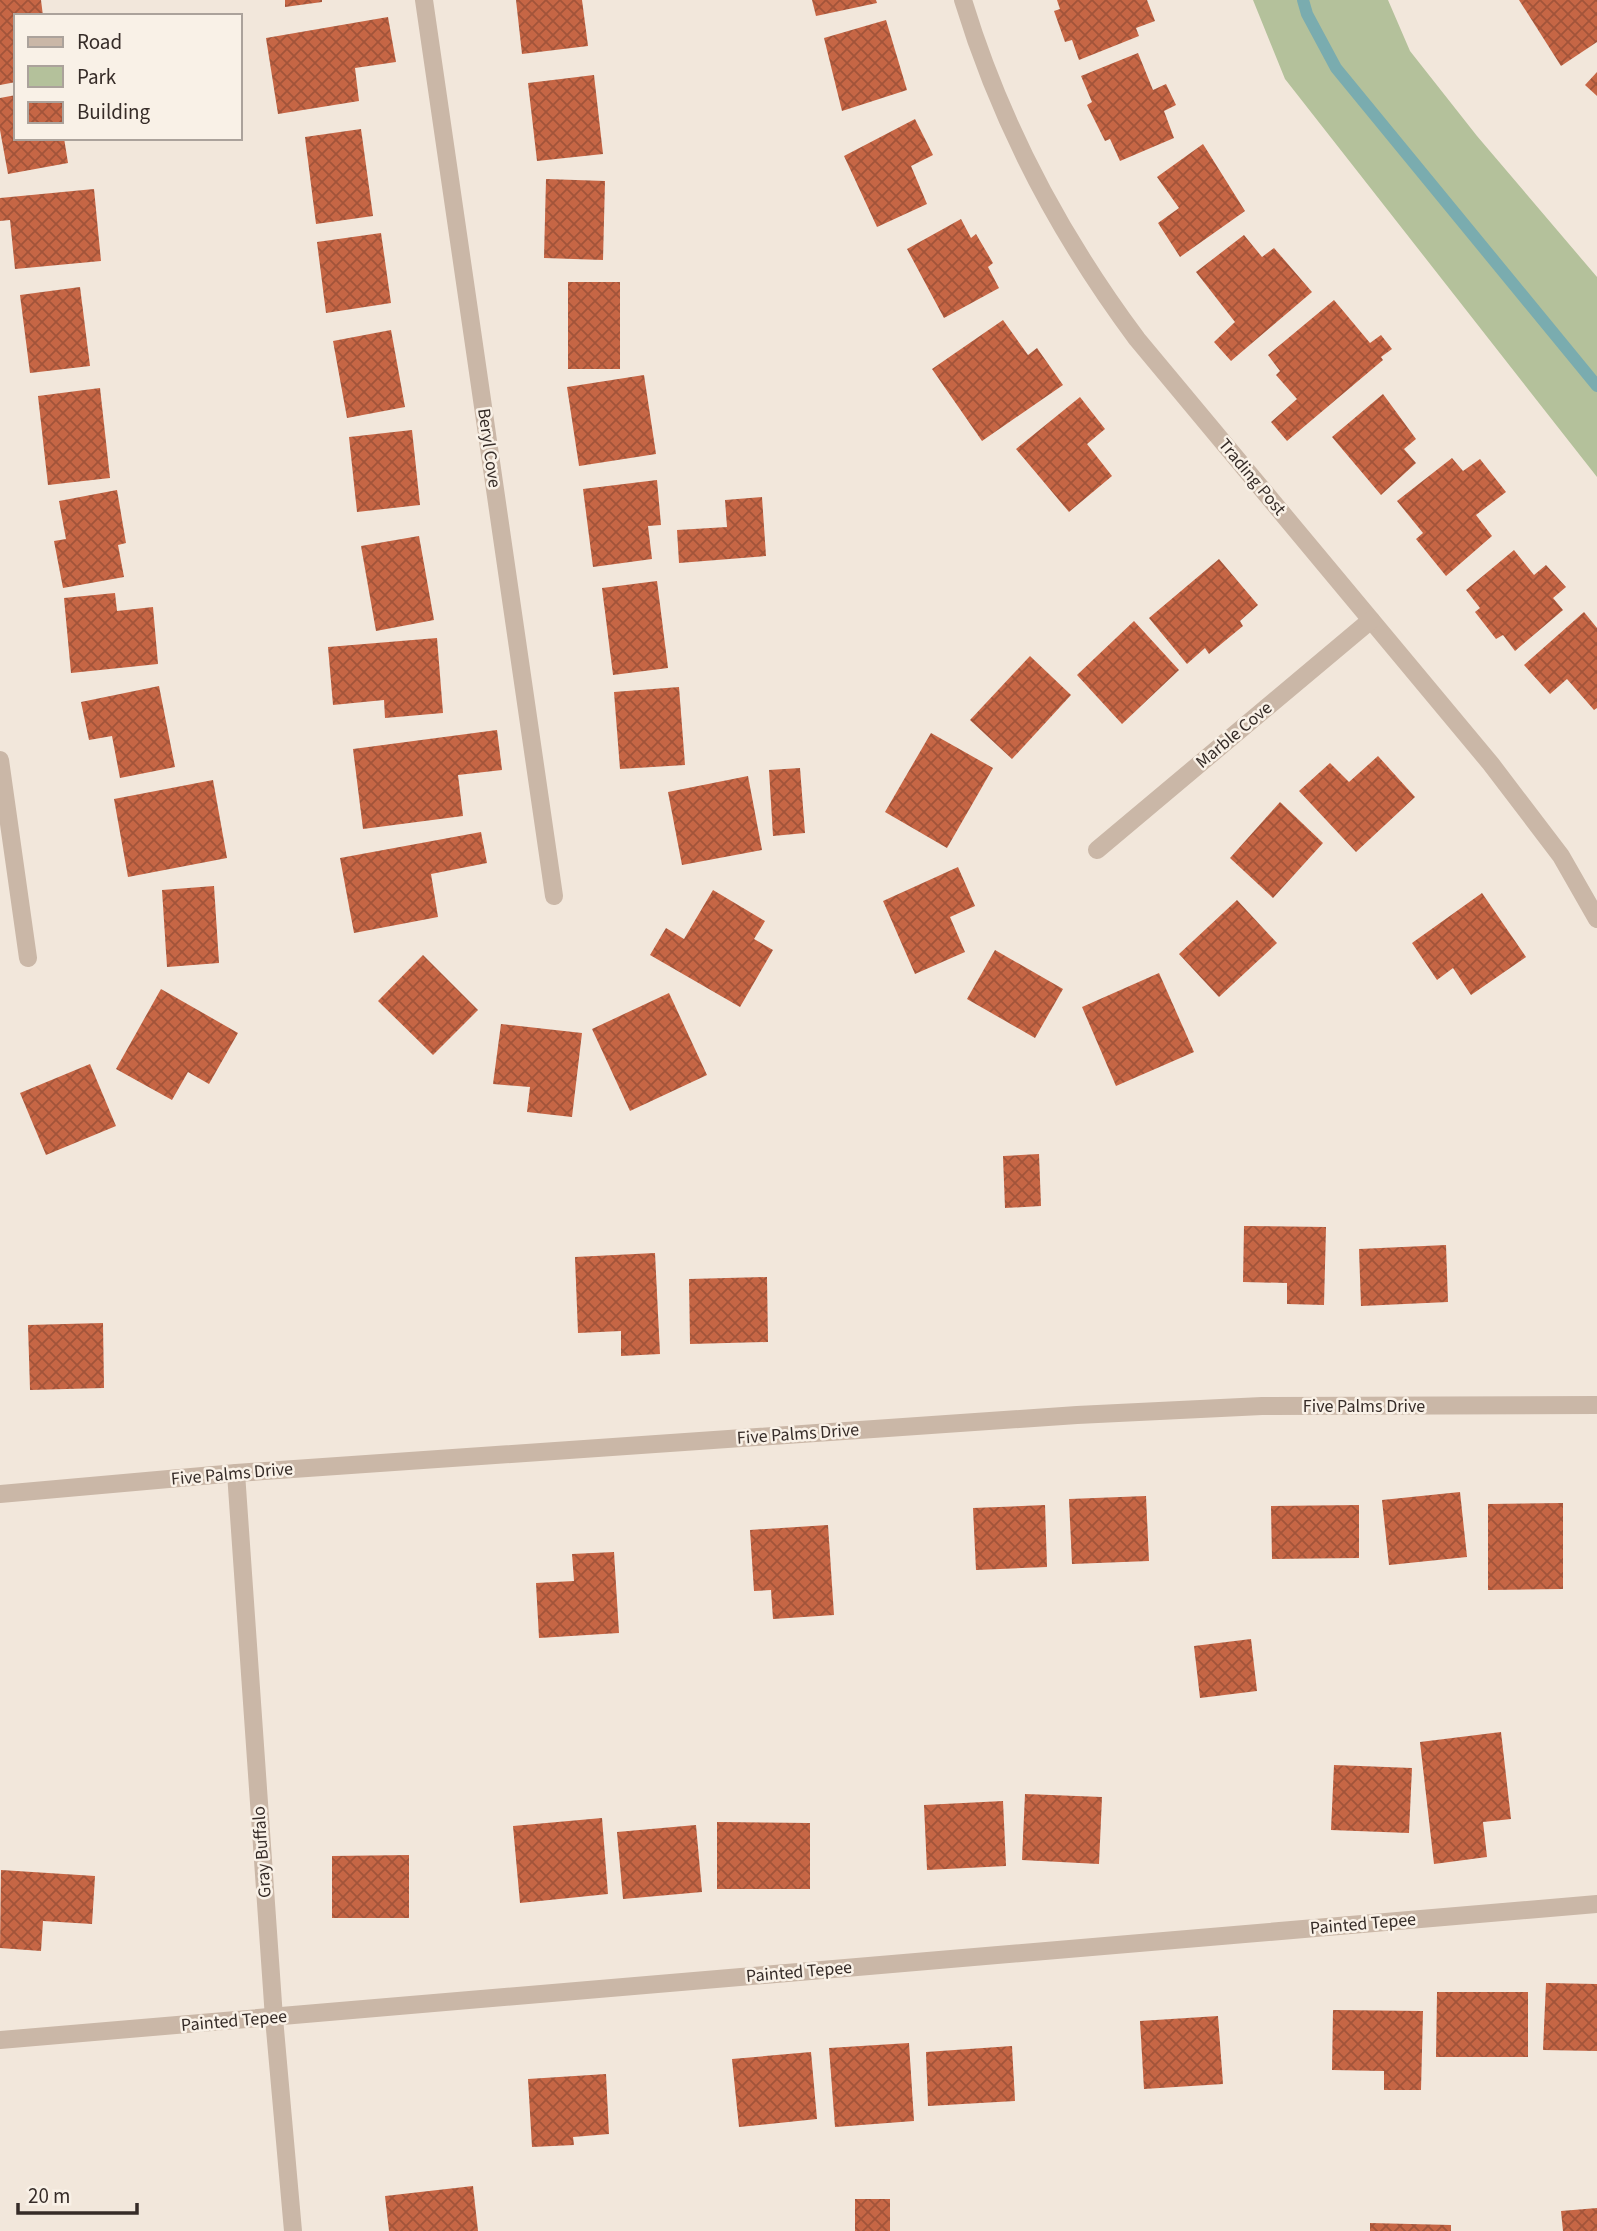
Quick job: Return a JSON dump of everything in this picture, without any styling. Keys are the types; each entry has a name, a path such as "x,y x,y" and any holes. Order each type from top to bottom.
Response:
{"street":[{"name":"Beryl Cove","path":"424,0 554,895"},
{"name":"Trading Post","path":"963,0 982,58 1050,208 1102,293 1491,764 1561,856 1597,919"},
{"name":"Marble Cove","path":"1097,850 1371,621"},
{"path":"0,760 28,958"},
{"name":"Five Palms Drive","path":"0,1494 236,1473 1103,1413 1262,1406 1597,1405"},
{"name":"Gray Buffalo","path":"236,1473 274,2018 293,2231"},
{"name":"Painted Tepee","path":"0,2040 1597,1903"}],"green space":[{"path":"1253,0 1388,0 1410,51 1477,136 1597,277 1597,477 1285,79"}],"building":[{"path":"0,0 41,0 43,14 14,14 14,82 0,85"},
{"path":"285,0 322,0 322,2 285,7"},
{"path":"516,0 582,0 588,46 522,54"},
{"path":"812,0 876,0 877,3 816,16"},
{"path":"1057,0 1147,0 1155,21 1136,28 1139,36 1079,60 1072,40 1065,42 1054,11 1060,9"},
{"path":"1519,0 1597,0 1597,42 1561,66"},
{"path":"388,17 396,62 355,68 359,101 278,114 266,38"},
{"path":"886,20 907,90 842,111 824,38"},
{"path":"1138,53 1153,90 1166,84 1176,105 1164,111 1174,138 1120,161 1110,139 1105,141 1087,105 1092,102 1081,76"},
{"path":"1597,72 1597,96 1585,85"},
{"path":"594,75 603,154 537,161 528,83"},
{"path":"14,95 14,140 64,140 68,163 8,174 0,130 0,98"},
{"path":"915,119 933,155 911,166 927,204 877,227 844,156"},
{"path":"361,129 373,216 316,224 305,137"},
{"path":"1203,144 1245,211 1180,257 1158,223 1179,208 1157,177"},
{"path":"546,179 605,181 603,260 544,258"},
{"path":"94,189 101,261 15,269 10,220 0,221 0,198"},
{"path":"961,219 971,238 976,234 993,263 988,267 999,288 944,318 907,249"},
{"path":"381,233 391,303 326,313 317,242"},
{"path":"1244,235 1262,257 1274,248 1312,292 1231,361 1214,342 1235,322 1196,272"},
{"path":"568,282 620,282 620,369 568,369"},
{"path":"80,287 90,366 30,373 20,295"},
{"path":"1334,300 1370,343 1381,335 1392,349 1381,357 1383,360 1287,441 1271,422 1297,399 1276,375 1280,371 1268,355"},
{"path":"1003,320 1028,355 1037,348 1063,385 982,441 932,369"},
{"path":"391,330 405,407 347,418 333,341"},
{"path":"644,375 656,454 579,466 567,387"},
{"path":"100,388 110,478 48,485 38,396"},
{"path":"1383,394 1416,439 1404,449 1416,463 1381,495 1332,437"},
{"path":"1080,397 1105,429 1087,444 1112,476 1069,512 1016,449"},
{"path":"412,430 420,505 357,512 349,437"},
{"path":"1452,458 1463,471 1480,459 1506,492 1476,515 1492,536 1446,576 1416,539 1423,533 1397,501"},
{"path":"657,480 661,525 648,526 652,559 593,567 583,489"},
{"path":"117,490 126,543 118,545 124,577 63,588 54,541 66,539 59,501"},
{"path":"762,497 766,556 679,563 677,530 727,527 725,500"},
{"path":"419,536 434,620 376,631 361,546"},
{"path":"1514,550 1534,575 1546,565 1566,587 1553,598 1563,610 1515,651 1503,635 1496,639 1475,612 1480,608 1466,590"},
{"path":"1219,559 1258,605 1240,621 1243,626 1209,654 1205,648 1187,664 1149,618"},
{"path":"657,581 668,668 613,675 602,588"},
{"path":"115,593 117,611 153,607 158,664 71,673 64,598"},
{"path":"1584,612 1597,628 1597,708 1594,710 1567,679 1550,694 1524,665"},
{"path":"1134,621 1179,670 1122,724 1077,675"},
{"path":"437,638 443,713 385,718 384,700 333,705 328,647"},
{"path":"1030,656 1071,695 1012,759 970,720"},
{"path":"159,686 175,767 120,778 112,736 89,740 81,702"},
{"path":"679,687 685,765 620,769 614,692"},
{"path":"497,730 502,770 458,775 463,816 363,829 353,749"},
{"path":"931,733 993,768 947,848 885,812"},
{"path":"1378,756 1415,797 1356,852 1299,791 1330,763 1349,782"},
{"path":"800,768 805,833 773,836 769,770"},
{"path":"748,776 762,850 682,865 668,792"},
{"path":"213,780 227,858 128,877 114,799"},
{"path":"1280,802 1323,843 1273,898 1230,858"},
{"path":"481,832 487,863 431,874 438,917 354,933 340,858"},
{"path":"958,867 975,906 950,917 965,952 915,974 883,901"},
{"path":"214,886 219,963 167,967 162,890"},
{"path":"713,890 765,921 754,939 773,950 740,1007 650,955 666,928 684,939"},
{"path":"1482,893 1526,957 1471,995 1453,968 1437,980 1412,943"},
{"path":"1237,900 1277,943 1219,997 1179,954"},
{"path":"995,950 1063,989 1035,1038 967,999"},
{"path":"423,955 478,1010 433,1055 378,1001"},
{"path":"1159,973 1194,1052 1116,1086 1082,1007"},
{"path":"161,989 238,1033 209,1084 188,1072 172,1100 116,1069"},
{"path":"669,993 707,1075 630,1111 592,1029"},
{"path":"501,1024 582,1033 572,1117 527,1112 530,1087 493,1084"},
{"path":"90,1064 116,1126 46,1155 20,1093"},
{"path":"1039,1154 1041,1206 1005,1208 1003,1156"},
{"path":"1244,1226 1326,1227 1324,1305 1287,1304 1287,1283 1243,1282"},
{"path":"1446,1245 1448,1302 1361,1306 1359,1249"},
{"path":"655,1253 660,1354 621,1356 621,1331 578,1333 575,1257"},
{"path":"767,1277 768,1342 690,1344 689,1279"},
{"path":"103,1323 104,1388 30,1390 28,1325"},
{"path":"1460,1492 1467,1557 1389,1565 1382,1500"},
{"path":"1146,1496 1149,1561 1072,1564 1069,1499"},
{"path":"1563,1503 1563,1589 1488,1590 1488,1504"},
{"path":"1045,1505 1047,1567 976,1570 973,1508"},
{"path":"1359,1505 1359,1558 1272,1559 1271,1506"},
{"path":"828,1525 834,1615 773,1619 771,1590 754,1591 750,1530"},
{"path":"614,1552 619,1633 539,1638 536,1583 574,1581 572,1554"},
{"path":"1251,1639 1257,1691 1200,1698 1194,1646"},
{"path":"1501,1732 1511,1819 1483,1822 1487,1857 1434,1864 1420,1742"},
{"path":"1334,1765 1412,1768 1409,1833 1331,1830"},
{"path":"1025,1794 1102,1797 1099,1864 1022,1860"},
{"path":"1003,1801 1006,1866 927,1870 924,1805"},
{"path":"602,1818 608,1894 520,1903 513,1826"},
{"path":"717,1822 810,1823 810,1889 717,1889"},
{"path":"696,1825 702,1892 623,1899 617,1832"},
{"path":"409,1855 409,1918 332,1918 332,1856"},
{"path":"1,1870 95,1876 92,1924 43,1921 41,1951 0,1948"},
{"path":"1546,1983 1597,1984 1597,2051 1543,2050"},
{"path":"1437,1992 1528,1992 1528,2057 1436,2057"},
{"path":"1333,2010 1423,2011 1421,2090 1384,2090 1384,2071 1332,2070"},
{"path":"1218,2016 1223,2084 1144,2089 1140,2021"},
{"path":"909,2043 914,2121 835,2127 829,2048"},
{"path":"1012,2046 1015,2101 928,2106 926,2052"},
{"path":"811,2052 817,2119 739,2127 732,2059"},
{"path":"606,2074 609,2134 573,2137 574,2145 532,2147 528,2079"},
{"path":"473,2186 478,2231 389,2231 385,2196"},
{"path":"855,2199 890,2199 890,2231 855,2231"},
{"path":"1597,2208 1597,2231 1563,2231 1561,2211"},
{"path":"1370,2223 1451,2225 1451,2231 1370,2231"}],"waterway":[{"path":"1303,0 1307,14 1336,68 1597,386"}]}
